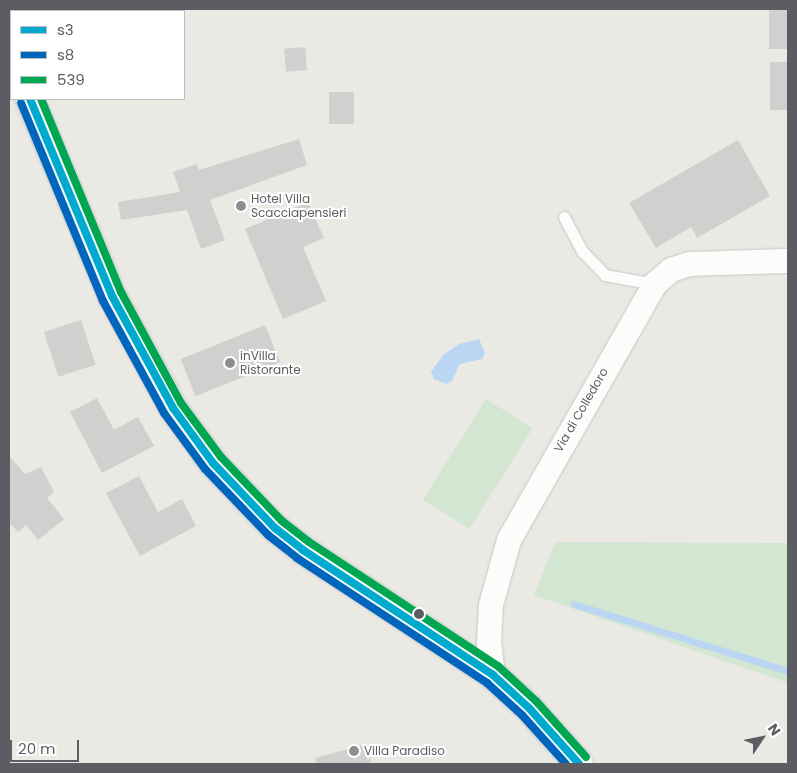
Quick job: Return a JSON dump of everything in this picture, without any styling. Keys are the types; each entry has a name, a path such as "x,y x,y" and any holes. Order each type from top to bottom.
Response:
{"street":[{"path":"30,100 112,296 173,408 207,456 269,523 303,550 493,675 529,708 579,764"},
{"name":"Via di Colledoro","path":"493,675 489,616 497,576 510,540 654,284 671,270 690,264 788,261"}],"lane":[{"path":"564,217 583,252 605,275 654,284"}],"green space":[{"path":"9,9 48,10 10,10 10,15"},
{"path":"486,399 533,428 470,529 423,500"},
{"path":"555,542 788,543 788,683 534,595"}],"water":[{"path":"479,339 485,353 482,359 460,364 452,381 446,384 434,379 431,372 443,355 459,344"}],"building":[{"path":"769,9 788,9 788,49 769,49"},
{"path":"305,47 307,70 286,72 284,49"},
{"path":"770,62 788,62 788,110 770,110"},
{"path":"329,92 354,92 354,124 329,124"},
{"path":"299,139 307,165 210,200 225,240 201,249 187,210 121,220 118,202 180,192 173,172 197,164 199,170"},
{"path":"738,140 770,196 697,238 691,227 656,248 629,203"},
{"path":"308,202 324,238 303,247 326,301 283,319 245,229"},
{"path":"81,320 96,365 58,377 44,332"},
{"path":"265,325 280,362 196,396 181,359"},
{"path":"97,398 114,430 138,417 154,446 102,473 70,412"},
{"path":"9,456 25,474 41,467 54,492 47,498 64,519 38,540 26,525 18,532 9,522"},
{"path":"139,476 158,512 182,499 196,526 140,556 106,493"},
{"name":"Villa Paradiso","path":"367,744 372,764 316,764 315,758"}],"waterway":[{"path":"574,604 788,671"}],"transit line":[{"name":"s3","path":"30,100 112,296 173,408 213,463 275,528 303,550 493,675 529,708 579,764"},
{"name":"539","path":"41,100 121,292 181,403 221,457 282,521 309,542 499,667 536,701 586,757"},
{"name":"s8","path":"21,103 103,301 164,413 205,469 268,535 297,558 487,683 522,715 566,764"}],"place":[{"name":"Hotel Villa Scacciapensieri","path":"241,206"},
{"name":"inVilla Ristorante","path":"230,363"},
{"name":"Villa Paradiso","path":"354,751"}]}
